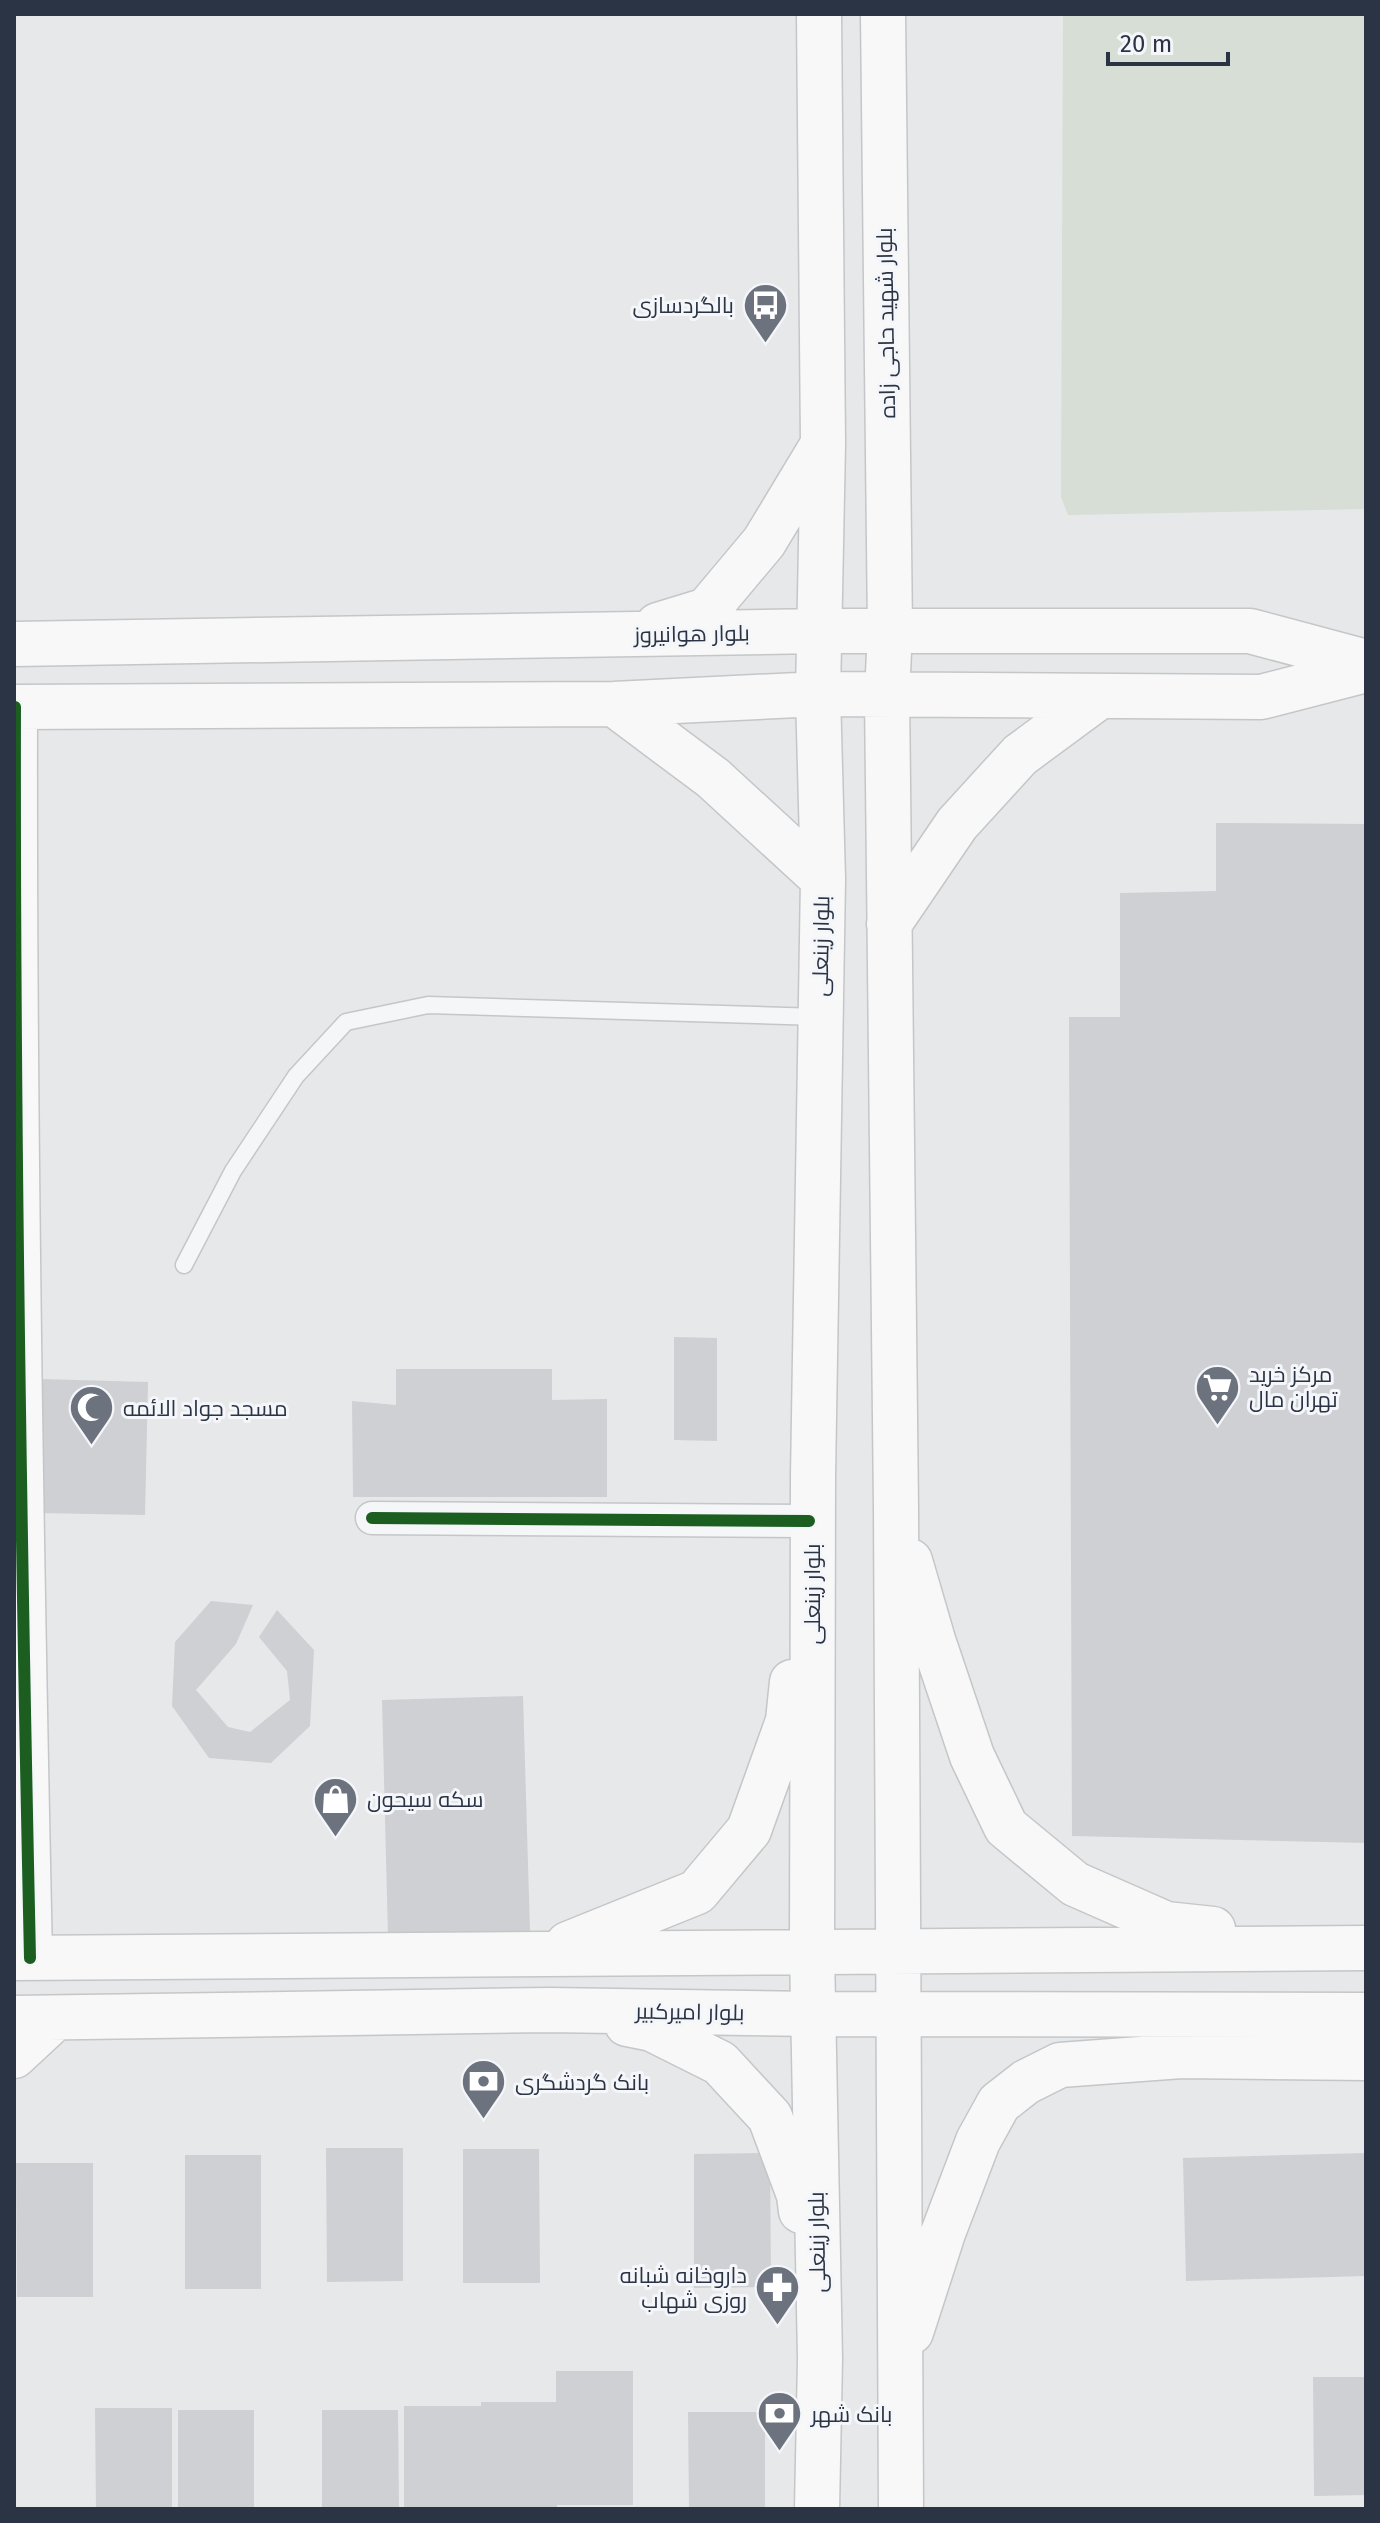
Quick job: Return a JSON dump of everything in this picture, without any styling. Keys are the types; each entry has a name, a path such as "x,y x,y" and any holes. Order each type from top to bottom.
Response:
{"main road":[{"path":"819,14 823,444 819,631"},
{"name":"بلوار شهید حاجی زاده","path":"883,14 890,631"},
{"path":"631,635 707,610 764,542 823,444"},
{"name":"بلوار هوانیروز","path":"14,644 819,631 1250,631 1366,662"},
{"name":"بلوار زینعلی","path":"817,2509 820,2359 812,1952 813,1477 823,879 819,631"},
{"path":"890,631 887,694 896,1508 901,2509"},
{"path":"1366,670 1261,697 818,694 614,704 15,707 14,957 22,1958 1366,1948"},
{"path":"889,924 957,824 1020,755 1100,696"},
{"path":"614,704 713,778 823,879"},
{"path":"545,1954 697,1892 749,1830 788,1721 813,1477"},
{"path":"896,1508 933,1640 972,1756 1006,1827 1075,1884 1166,1924 1366,1948"},
{"path":"549,2010 652,2029 720,2063 770,2117 799,2195 820,2359"},
{"name":"بلوار امیرکبیر","path":"34,2018 549,2010 1366,2015"},
{"path":"14,2056 34,2018"},
{"path":"899,2368 943,2233 978,2141 999,2103 1026,2082 1060,2065 1181,2056 1366,2058"}],"street":[{"path":"372,1518 809,1521"}],"lane":[{"path":"184,1265 233,1171 296,1076 346,1022 428,1005 819,1017"}],"shaded area":[{"path":"1063,14 1366,14 1366,509 1068,515 1061,497"}],"building":[{"name":"مرکز خرید تهران مال","path":"1216,823 1366,824 1366,1843 1072,1836 1069,1017 1120,1017 1120,893 1216,891"},
{"path":"674,1337 717,1338 717,1441 674,1440"},
{"path":"396,1369 552,1369 552,1400 607,1399 607,1497 353,1497 352,1401 396,1405"},
{"name":"مسجد جواد الائمه","path":"40,1379 148,1382 145,1515 37,1513"},
{"path":"211,1601 253,1605 236,1644 196,1690 228,1727 250,1732 290,1700 287,1671 259,1637 277,1610 314,1650 310,1726 271,1763 209,1758 172,1706 175,1642"},
{"path":"523,1696 530,1931 388,1936 382,1700"},
{"path":"326,2148 403,2148 403,2281 327,2282"},
{"path":"463,2149 539,2149 540,2283 463,2283"},
{"path":"770,2153 771,2287 694,2288 694,2154"},
{"path":"1366,2153 1366,2276 1186,2281 1183,2158"},
{"path":"185,2155 261,2155 261,2289 185,2289"},
{"path":"16,2163 93,2163 93,2297 17,2297"},
{"path":"556,2371 633,2371 633,2505 557,2505 557,2509 404,2509 404,2406 556,2402"},
{"path":"1313,2377 1366,2377 1366,2495 1314,2496"},
{"path":"95,2408 172,2408 172,2509 96,2509"},
{"path":"178,2410 254,2410 254,2509 178,2509"},
{"path":"322,2410 398,2410 399,2509 322,2509"},
{"path":"688,2412 765,2412 765,2509 689,2509"}],"cycle path":[{"path":"15,707 19,1332 30,1958"},
{"path":"372,1518 809,1521"}],"place":[{"name":"بالگردسازی","path":"765,344"},
{"name":"مرکز خرید تهران مال","path":"1218,1426"},
{"name":"مسجد جواد الائمه","path":"92,1447"},
{"name":"سکه سیحون","path":"336,1838"},
{"name":"بانک گردشگری","path":"484,2121"},
{"name":"داروخانه شبانه روزی شهاب","path":"778,2327"},
{"name":"بانک شهر","path":"780,2453"}]}
